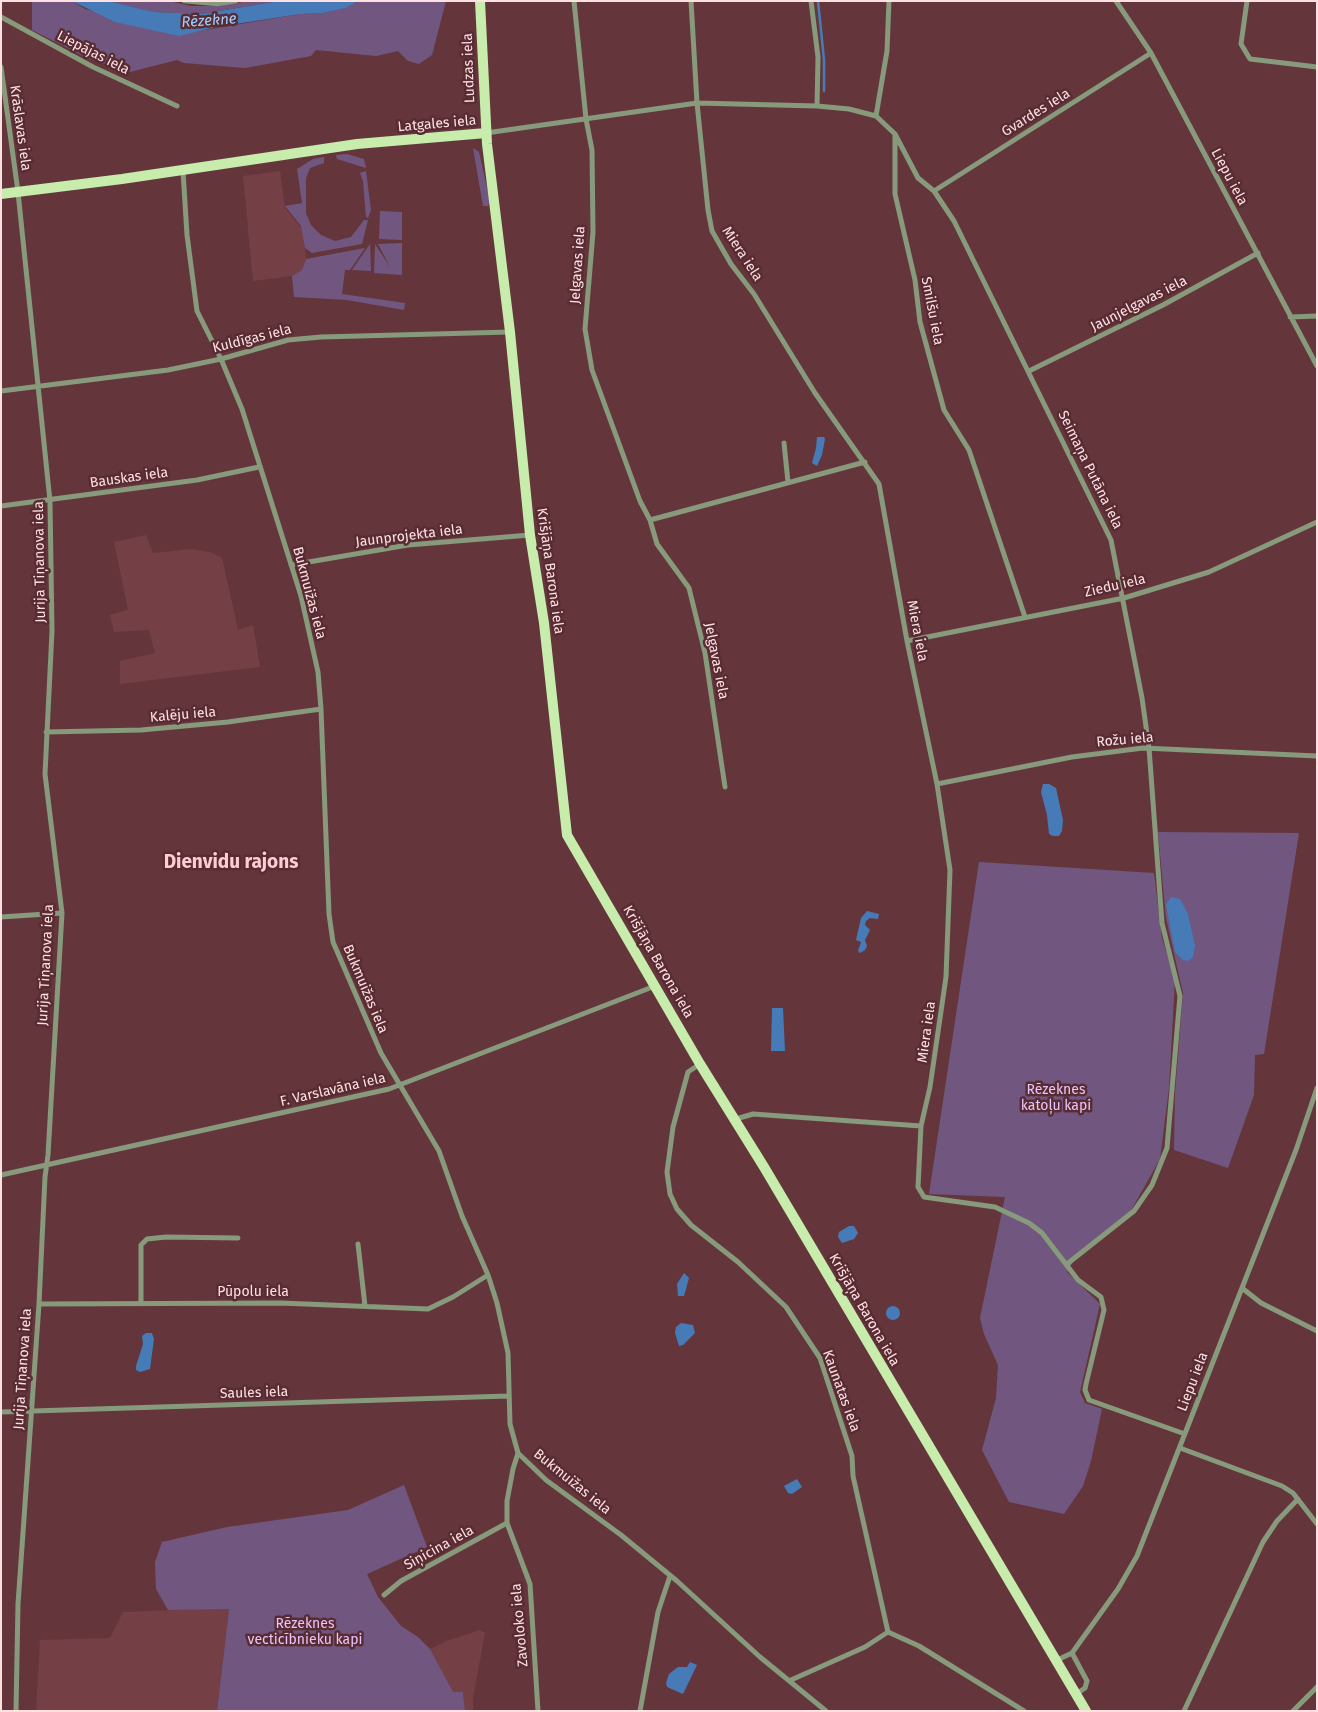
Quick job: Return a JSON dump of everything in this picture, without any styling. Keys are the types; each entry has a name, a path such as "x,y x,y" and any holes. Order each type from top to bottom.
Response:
{"main road":[{"name":"Ludzas iela","path":"480,1 486,133"},
{"name":"Latgales iela","path":"1,194 183,170 357,144 486,133"},
{"name":"Krišjāņa Barona iela","path":"486,133 510,332 530,535 544,623 566,828 577,855 656,985 700,1064 736,1119 1086,1711"}],"street":[{"path":"184,1 217,4 236,1"},
{"name":"Jelgavas iela","path":"574,1 586,119 592,150 593,232 584,329 592,370 640,501 650,520 657,544 689,588 705,653 725,788"},
{"name":"Miera iela","path":"692,1 697,103 708,210 712,231 731,264 754,294 814,393 879,484 907,641 937,784 950,870 946,977 930,1087 921,1126 918,1187 924,1197 995,1207 1012,1213 1042,1233 1068,1264 1078,1280 1101,1297 1104,1306 1085,1390 1089,1400 1185,1434"},
{"path":"811,1 818,57 817,106"},
{"path":"890,1 887,50 876,116 895,134"},
{"name":"Liepu iela","path":"1116,1 1151,53 1317,366"},
{"path":"1247,1 1241,44 1250,59 1317,67"},
{"name":"Liepājas iela","path":"1,17 93,67 177,106"},
{"name":"Gvardes iela","path":"934,191 1151,53"},
{"name":"Krāslavas iela","path":"1,67 2,88 18,192"},
{"name":"Latgales iela","path":"486,133 697,103 817,106 849,109 876,116"},
{"name":"Seimaņa Putāna iela","path":"895,134 918,178 934,191 954,222 1111,540 1124,598 1149,748 1155,854 1162,923 1180,996 1167,1148 1162,1166 1139,1205 1122,1222 1068,1264"},
{"name":"Smilšu iela","path":"895,134 895,194 915,280 920,322 944,410 969,450 1025,617"},
{"name":"Bukmuižas iela","path":"183,170 187,235 197,311 221,359 242,409 291,565 310,634 318,672 329,914 333,942 361,1011 400,1086 439,1151 462,1216 488,1275 497,1303 508,1353 510,1424 518,1453 546,1480 621,1535 670,1576 760,1657 826,1711"},
{"name":"Jurija Tiņanova iela","path":"16,1711 18,1604 40,1304 62,913 46,794 46,732 52,631 50,501 18,192"},
{"name":"Jaunjelgavas iela","path":"1029,371 1163,305 1258,253"},
{"path":"1290,317 1317,316"},
{"name":"Kuldīgas iela","path":"1,391 168,370 221,359 288,340 321,337 510,332"},
{"path":"784,443 788,482"},
{"path":"650,520 865,462"},
{"name":"Bauskas iela","path":"1,506 197,480 259,468"},
{"name":"Ziedu iela","path":"907,641 1124,598 1209,572 1317,522"},
{"name":"Jaunprojekta iela","path":"291,565 408,545 530,535"},
{"name":"Kalēju iela","path":"46,732 151,729 228,722 321,708"},
{"name":"Rožu iela","path":"937,784 1072,757 1149,748 1317,756"},
{"path":"1,916 62,913"},
{"name":"F. Varslavāna iela","path":"1,1175 400,1086 656,985"},
{"name":"Kaunatas iela","path":"700,1064 688,1072 673,1127 668,1172 670,1194 677,1209 690,1225 738,1262 786,1307 820,1358 852,1456 853,1476 888,1632"},
{"name":"Liepu iela","path":"1055,1661 1072,1653 1118,1589 1137,1556 1296,1150 1317,1088"},
{"path":"736,1119 753,1114 921,1126"},
{"path":"141,1302 141,1244 146,1239 166,1237 238,1238"},
{"path":"358,1244 365,1306"},
{"name":"Pūpolu iela","path":"40,1304 141,1302 428,1309 453,1297 488,1275"},
{"path":"1242,1288 1261,1303 1317,1330"},
{"name":"Saules iela","path":"1,1412 508,1396"},
{"path":"1180,1448 1282,1486 1298,1499 1317,1524"},
{"name":"Zavoloko iela","path":"518,1453 507,1501 507,1523 530,1584 538,1711"},
{"path":"1184,1711 1263,1542 1277,1521 1298,1499"},
{"name":"Siņicina iela","path":"384,1595 401,1581 507,1523"},
{"path":"640,1711 658,1612 670,1576"},
{"path":"790,1680 865,1647 888,1632 919,1646 1024,1711"},
{"path":"1072,1653 1086,1681 1085,1688 1076,1694"},
{"path":"1293,1711 1317,1687"}],"shaded area":[{"path":"280,171 285,208 303,230 306,261 302,270 292,276 253,281 243,176"},
{"path":"146,535 153,553 191,549 210,552 222,558 238,630 253,625 260,667 120,684 120,661 155,653 149,630 114,632 110,615 128,610 114,542"},
{"path":"229,1608 217,1711 36,1711 40,1640 110,1638 123,1612"},
{"path":"480,1630 485,1633 473,1698 473,1711 465,1711 463,1692 453,1693 430,1649"}],"green space":[{"path":"32,1 72,1 85,9 181,34 300,14 323,13 346,8 358,1 446,1 432,55 419,64 408,61 398,51 376,56 316,50 311,56 245,68 184,63 177,60 130,72 89,59 32,30"},
{"path":"108,1 169,1 191,6 215,6 251,1 278,1 202,14 154,12"},
{"path":"473,148 479,152 490,201 488,206 483,206"},
{"path":"347,154 364,159 366,168 337,159 336,155"},
{"path":"324,157 324,163 310,168 306,178 306,213 311,225 321,235 335,241 351,237 364,220 368,220 362,244 312,253 305,248 301,226 285,206 302,203 297,169 313,159"},
{"path":"366,171 371,210 368,218 366,217 363,181 360,173"},
{"path":"380,211 402,212 402,240 379,239"},
{"path":"402,243 402,275 374,273 375,244 390,267 378,244"},
{"path":"370,244 371,271 352,270"},
{"path":"365,248 350,270 345,270 342,294 405,303 404,310 347,300 294,297 292,276 302,270 306,259"},
{"path":"1158,832 1299,833 1264,1054 1255,1055 1254,1095 1228,1168 1174,1150 1175,1093 1183,993 1166,918"},
{"name":"Rēzeknes katoļu kapi","path":"979,862 1154,873 1162,938 1175,979 1169,1088 1160,1159 1129,1214 1078,1254 1067,1272 1100,1304 1080,1392 1085,1403 1102,1409 1091,1461 1083,1486 1064,1514 1009,1502 982,1450 996,1398 998,1365 984,1334 980,1318 1005,1197 929,1194"},
{"name":"Rēzeknes vecticībnieku kapi","path":"404,1485 427,1547 367,1574 378,1597 401,1626 418,1637 430,1649 453,1692 463,1692 465,1711 217,1711 229,1609 168,1610 156,1589 155,1562 162,1542 227,1527 348,1510"}],"water":[{"name":"Rēzekne","path":"72,1 108,1 154,12 202,14 278,1 358,1 346,8 323,13 300,14 216,27 179,36 115,22"},
{"path":"817,437 824,437 825,439 822,455 817,466 812,463"},
{"path":"1043,784 1049,784 1056,788 1063,820 1062,831 1059,836 1049,834 1047,815 1041,792"},
{"path":"1171,897 1180,899 1188,914 1195,946 1193,957 1188,961 1183,960 1175,952 1166,905"},
{"path":"867,911 879,914 878,919 870,918 866,921 865,925 870,930 865,940 867,946 860,953 858,951 861,942 856,940 861,918"},
{"path":"772,1008 783,1008 785,1051 771,1051"},
{"path":"849,1226 854,1226 858,1233 854,1239 842,1243 838,1237 839,1232"},
{"path":"684,1273 689,1278 684,1296 678,1296 677,1284"},
{"path":"890,1306 896,1306 900,1313 896,1320 890,1320 886,1316 886,1310"},
{"path":"681,1323 693,1325 695,1333 683,1345 679,1346 675,1333 676,1327"},
{"path":"146,1333 152,1333 154,1339 150,1369 140,1372 136,1370 136,1366 143,1344 142,1336"},
{"path":"797,1479 802,1487 792,1494 788,1493 784,1486"},
{"path":"690,1662 697,1665 683,1694 667,1687 666,1683 669,1674 678,1667 687,1667"}],"waterway":[{"path":"818,1 824,60 824,91"}],"district":[{"name":"Dienvidu rajons","path":"231,863"}]}
